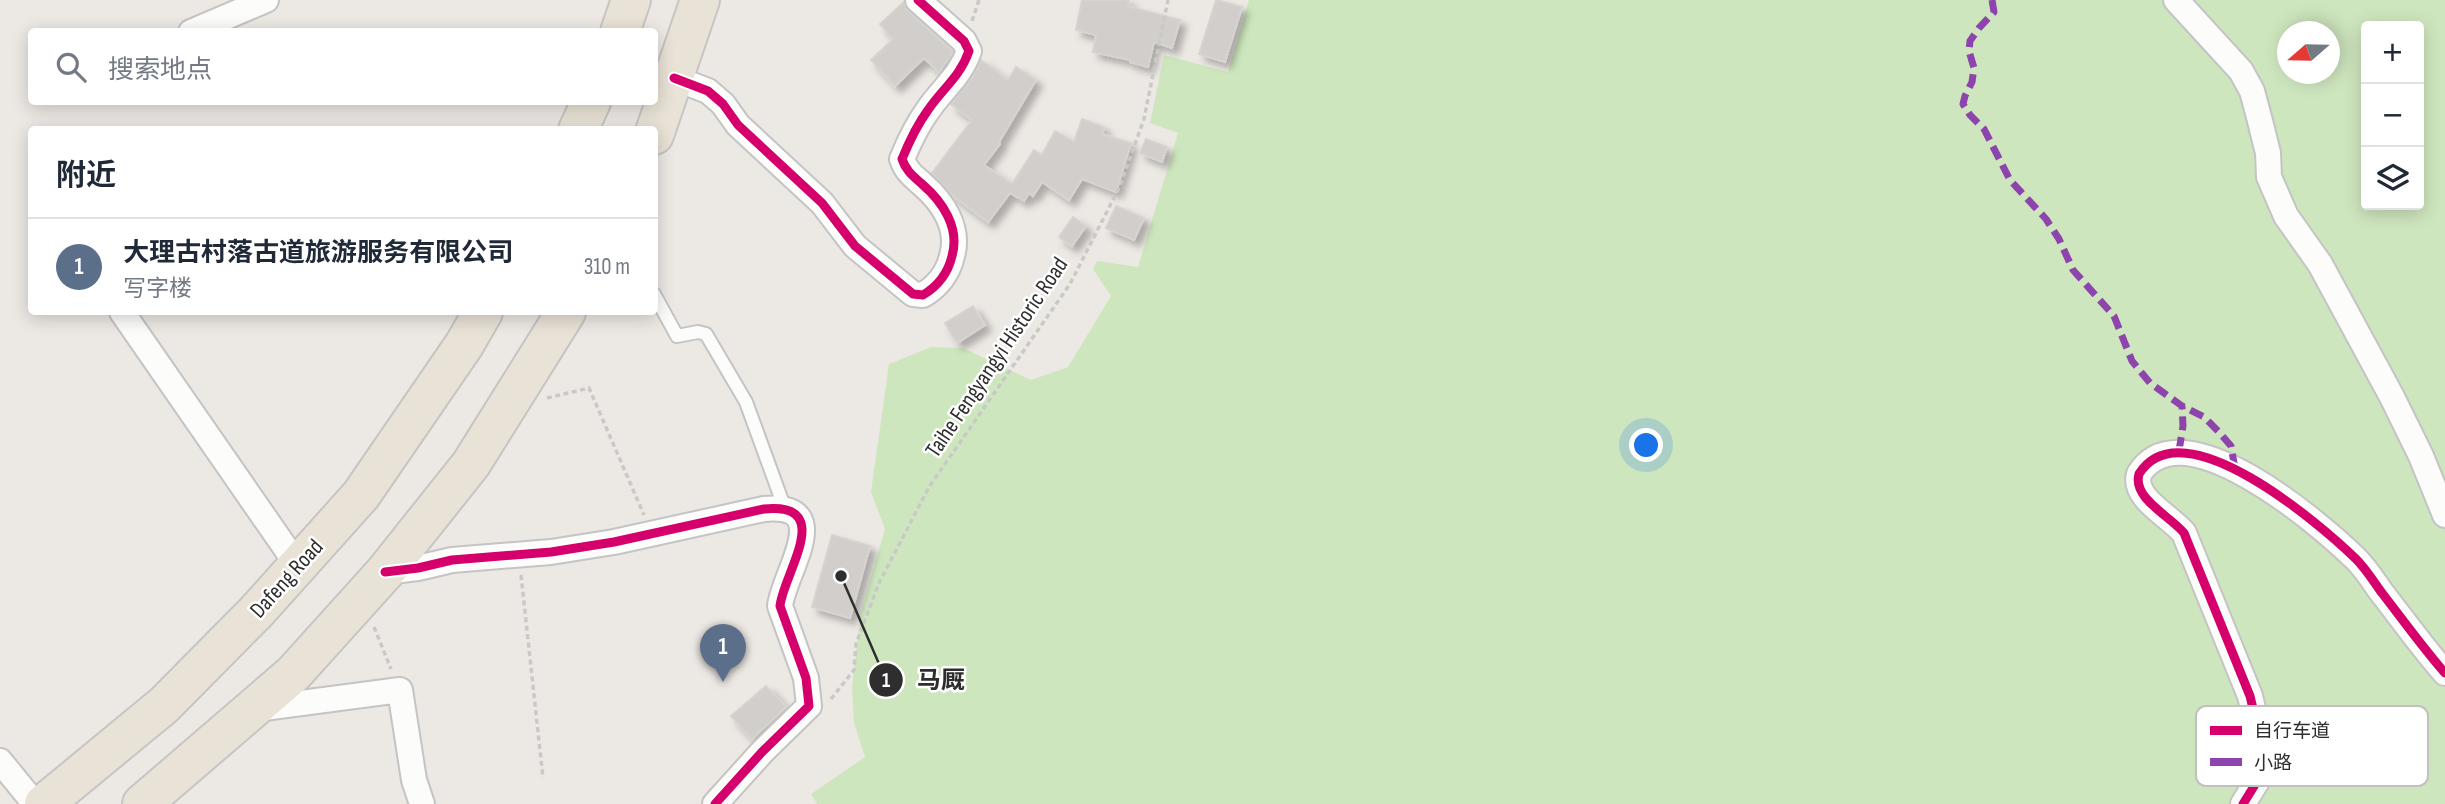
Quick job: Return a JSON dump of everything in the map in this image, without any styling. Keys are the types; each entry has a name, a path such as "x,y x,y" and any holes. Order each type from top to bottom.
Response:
{"highway":[{"path":"622,28 632,0"},
{"path":"657,126 700,0"},
{"path":"580,126 590,105"},
{"name":"Dafeng Road","path":"44,804 164,705 298,566 361,495 464,345 481,315"},
{"path":"142,804 293,674 373,585 471,464 564,315"}],"street":[{"path":"200,28 266,0"},
{"path":"674,78 708,91 723,104 738,125 822,203 855,246 913,294 923,295 948,271 955,247 952,224 939,201 906,170 902,159 910,138 929,107 950,85 969,51 964,41 918,0"},
{"path":"2176,0 2242,71 2252,91 2259,117 2268,153 2269,177 2286,216 2320,264 2392,397 2421,456 2445,516"},
{"path":"124,315 298,566"},
{"path":"2252,706 2184,533 2146,499 2139,488 2138,474 2154,458 2179,452 2202,455 2257,481 2320,526 2358,561 2445,673"},
{"path":"373,585 452,559 614,542 764,509 785,509 793,512 801,523 803,541 792,573 781,594 780,606 806,678 809,706 715,804"},
{"path":"253,709 400,690 414,780 422,804"},
{"path":"0,761 36,804"},
{"path":"2242,804 2254,786"}],"lane":[{"path":"658,301 677,336 698,332 706,334 713,345 746,402 785,509"}],"path":[{"path":"513,398 534,402 589,388 651,533"},
{"path":"519,554 543,778"},
{"path":"373,585 400,690"}],"green space":[{"path":"1249,0 2445,0 2445,804 817,804 811,794 865,757 854,723 852,688 860,615 885,529 871,492 889,364 931,347 963,348 1031,380 1068,367 1111,296 1093,269 1097,261 1138,267 1178,133 1150,123 1164,55 1228,72"}],"building":[{"path":"1082,0 1129,0 1127,6 1180,20 1172,48 1154,42 1148,67 1093,52 1096,35 1076,30"},
{"path":"1216,0 1242,7 1225,62 1199,54"},
{"path":"904,2 908,11 953,52 939,72 924,58 895,86 871,60 893,39 880,24"},
{"path":"981,60 1008,80 1016,67 1036,80 1000,144 984,165 1012,184 1034,150 1042,155 1055,131 1074,142 1082,119 1104,127 1102,134 1131,143 1116,192 1082,179 1069,200 1042,182 1033,196 1029,193 1024,201 1010,193 988,222 952,195 932,173 972,120 951,104 973,77"},
{"path":"1146,139 1167,147 1162,162 1140,153"},
{"path":"1116,206 1144,218 1134,240 1106,228"},
{"path":"1073,217 1086,226 1072,246 1059,237"},
{"path":"973,306 985,325 957,343 945,323"},
{"path":"832,535 870,546 850,618 812,607"},
{"path":"766,686 786,707 752,739 731,716"}],"marked path":[{"path":"1992,0 1994,12 1970,41 1969,51 1974,68 1972,82 1963,104 1984,129 2010,180 2046,219 2059,239 2073,270 2114,316 2132,361 2150,383 2182,406 2204,417 2219,432 2231,446 2235,469"},
{"path":"2179,451 2183,426 2182,406"}],"cycle path":[{"path":"674,78 708,91 723,104 738,125 822,203 855,246 913,294 923,295 938,283 948,268 954,235 943,207 910,173 902,159 920,122 956,76 969,51 964,41 918,0"},
{"path":"2252,706 2184,533 2146,499 2138,483 2139,474 2159,456 2186,453 2217,461 2250,478 2313,521 2360,563 2445,673"},
{"path":"385,572 452,560 551,552 614,542 764,509 786,510 798,517 802,528 800,543 780,606 806,678 809,706 715,804"},
{"path":"2243,804 2254,786"}],"place":[{"name":"马厩","path":"841,576"},
{"name":"大理古村落古道旅游服务有限公司","path":"723,682"}]}
